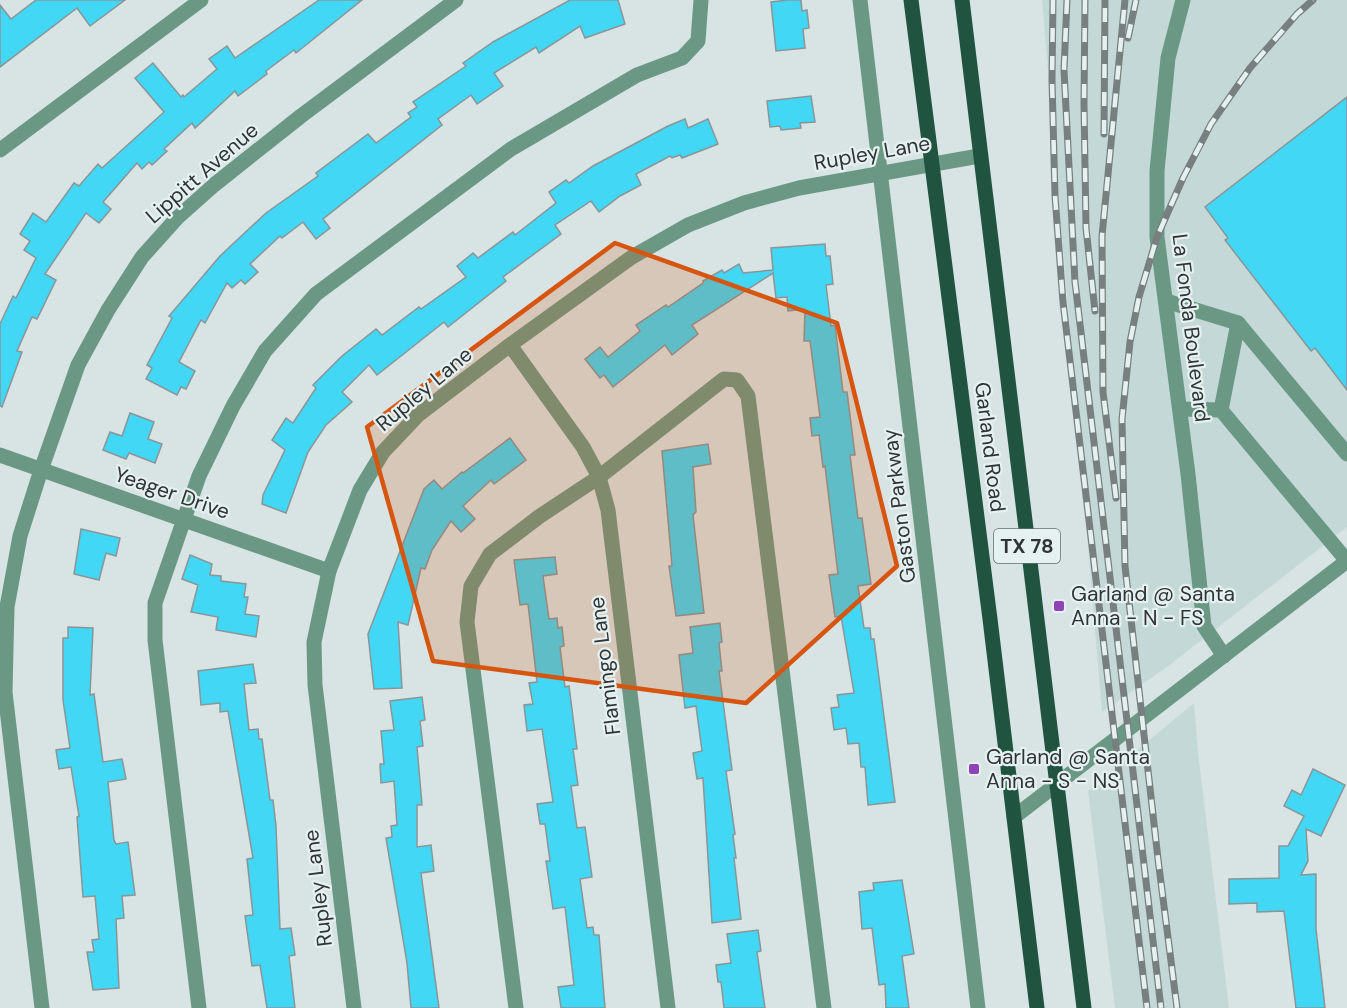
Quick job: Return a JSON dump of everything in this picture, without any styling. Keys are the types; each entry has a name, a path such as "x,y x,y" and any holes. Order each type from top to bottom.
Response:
{"main road":[{"name":"Garland Road","path":"911,0 1036,1008"},
{"name":"Garland Road","path":"962,0 979,156 1084,1008"}],"street":[{"path":"0,150 201,0"},
{"name":"Lippitt Avenue","path":"42,1008 5,692 7,607 20,536 78,364 108,310 142,257 170,226 214,185 284,129 456,0"},
{"path":"199,1008 155,640 155,603 199,476 233,406 265,351 316,294 511,149 637,75 682,58 698,41 701,0"},
{"name":"Gaston Parkway","path":"860,0 978,1008"},
{"name":"La Fonda Boulevard","path":"1183,0 1168,58 1157,171 1157,237 1180,409 1204,626 1224,656"},
{"name":"Rupley Lane","path":"354,1008 315,685 314,642 329,571 360,490 383,452 418,415 510,345 632,257 688,225 744,203 799,188 979,156"},
{"path":"1166,301 1238,323 1347,454"},
{"path":"1221,410 1238,323"},
{"name":"Flamingo Lane","path":"510,345 583,447 599,477 608,510 668,1008"},
{"path":"516,1008 467,622 471,586 490,554 540,516 599,477 724,379 737,380 748,396 824,1008"},
{"path":"1014,817 1347,561 1221,410 1180,409"},
{"name":"Yeager Drive","path":"0,455 329,571"}],"highlighted area":[{"path":"615,243 837,323 897,566 746,703 433,661 367,427"}],"shaded area":[{"path":"1042,0 1347,0 1347,527 1167,667 1102,712"},
{"path":"1194,703 1229,1008 1115,1008 1088,791"}],"building":[{"path":"36,0 125,0 90,26 77,8 0,67 0,5 11,19"},
{"path":"319,0 362,0 296,53 294,50 266,71 267,74 238,96 235,91 195,128 192,123 164,149 167,151 152,165 149,162 142,169 137,163 103,202 111,209 99,223 86,213 45,274 56,280 37,319 32,317 17,351 22,352 2,407 0,406 0,324 13,296 16,298 36,258 24,250 30,241 20,234 33,213 46,222 74,183 79,186 98,164 102,168 164,112 135,78 153,63 181,97 183,95 184,97 217,69 209,59 227,46 235,58"},
{"path":"570,0 618,0 625,24 585,38 580,26 539,53 536,47 494,73 503,86 477,104 471,95 438,119 442,125 323,219 330,228 316,239 303,222 282,238 280,236 250,264 258,272 245,284 241,280 232,288 227,283 205,323 201,320 179,362 195,371 186,389 181,387 177,395 146,379 152,368 147,365 172,318 169,316 220,256 266,213 318,176 316,173 368,134 376,143 411,117 408,113 417,107 413,102 466,66 463,63 493,42"},
{"path":"801,0 802,11 807,10 809,28 803,29 805,48 776,51 771,2"},
{"path":"811,96 815,122 800,123 801,128 781,130 780,126 770,127 767,101"},
{"path":"1347,97 1347,390 1315,348 1311,351 1225,240 1228,238 1205,207"},
{"path":"685,119 688,128 708,119 718,144 682,158 680,155 672,158 670,156 636,174 641,185 620,196 599,212 591,201 555,225 561,234 503,277 506,281 448,327 444,322 377,375 369,365 342,392 352,402 326,425 308,452 286,513 262,504 263,495 285,450 272,440 286,418 293,423 316,388 313,385 342,356 376,329 382,335 419,307 421,309 466,277 457,266 473,253 478,258 513,232 515,235 556,203 549,192 566,180 569,183 593,166"},
{"path":"825,244 826,256 830,256 833,284 826,285 831,326 835,325 843,392 847,392 855,455 850,455 858,518 862,518 871,584 858,586 864,628 870,628 871,639 874,639 895,802 868,805 865,767 861,767 859,743 848,744 846,728 834,730 831,708 839,707 837,695 854,693 841,616 835,617 829,575 838,574 825,466 823,467 819,435 812,436 810,418 820,417 810,341 804,341 805,309 788,311 787,297 776,298 773,273 692,325 698,334 672,355 665,345 613,387 604,375 600,378 585,359 600,347 608,357 640,331 636,325 666,305 668,307 722,270 724,273 739,264 743,273 773,270 771,248"},
{"path":"130,413 154,422 148,439 162,444 155,463 129,453 126,459 103,450 110,432 122,436"},
{"path":"510,438 526,460 494,484 491,480 463,506 475,519 461,532 451,521 432,550 425,569 421,568 408,625 398,622 402,688 374,689 368,634 424,489 434,480 442,489"},
{"path":"708,444 711,464 693,467 696,512 693,515 704,613 676,616 669,566 672,566 662,451"},
{"path":"81,529 120,538 116,556 106,553 99,580 74,574"},
{"path":"190,555 212,564 210,575 221,576 221,581 246,584 244,597 248,597 245,614 259,616 256,637 216,630 218,617 191,612 198,585 182,579"},
{"path":"555,557 557,574 543,576 549,619 557,618 558,628 562,627 564,646 560,647 565,687 569,686 577,749 573,749 578,785 571,786 577,828 585,827 592,877 580,879 587,928 593,927 594,935 599,935 605,1008 561,1008 558,987 574,985 565,907 553,909 546,861 550,861 545,824 540,824 537,804 553,802 542,729 527,731 524,705 533,704 529,683 537,682 528,604 520,605 514,560"},
{"path":"720,623 722,642 719,643 722,671 719,671 732,770 726,771 735,834 733,835 736,858 734,858 741,919 712,923 703,778 697,779 693,753 702,751 696,706 685,708 679,655 693,653 690,627"},
{"path":"68,627 93,628 90,695 94,694 103,762 122,759 126,779 108,782 114,840 116,844 128,842 135,895 122,896 124,918 116,919 119,988 93,990 87,952 94,952 92,940 99,939 95,896 83,897 77,817 79,816 71,767 59,769 56,750 70,748 63,700 63,638 68,638"},
{"path":"253,664 256,683 244,684 249,730 258,729 259,739 262,739 270,800 273,800 280,929 291,928 295,955 289,956 295,1008 267,1008 260,965 252,966 245,916 253,915 247,859 253,858 228,711 220,712 220,703 201,705 198,671"},
{"path":"422,697 425,720 420,721 423,746 417,747 422,805 417,805 417,847 431,845 434,871 421,873 439,1008 411,1008 407,963 386,838 392,837 391,826 397,825 394,781 381,783 380,764 384,764 381,731 394,730 390,701"},
{"path":"1313,769 1345,785 1321,836 1306,829 1308,861 1301,875 1316,874 1316,929 1325,1008 1296,1008 1284,911 1257,912 1257,903 1229,904 1229,879 1279,878 1279,846 1288,846 1304,816 1284,806 1292,790 1301,795"},
{"path":"902,880 914,954 902,956 909,1008 886,1008 885,984 879,985 872,928 862,929 859,892 874,890 873,883"},
{"path":"758,930 761,951 757,952 765,1008 724,1008 721,982 718,982 716,965 731,963 727,934"}],"railway":[{"path":"1053,0 1052,80 1055,196 1063,302 1147,1008"},
{"path":"1067,0 1064,70 1075,282 1161,1008"},
{"path":"1085,0 1086,228 1095,311"},
{"path":"1104,134 1105,0"},
{"path":"1116,498 1103,392 1102,236 1125,0"},
{"path":"1128,38 1136,0"},
{"path":"1177,1008 1125,566 1122,419 1130,342 1139,297 1157,237 1183,178 1211,124 1250,68 1297,14 1313,0"}],"place":[{"name":"Garland @ Santa Anna - N - FS","path":"1059,606"},
{"name":"Garland @ Santa Anna - S - NS","path":"974,769"}]}
